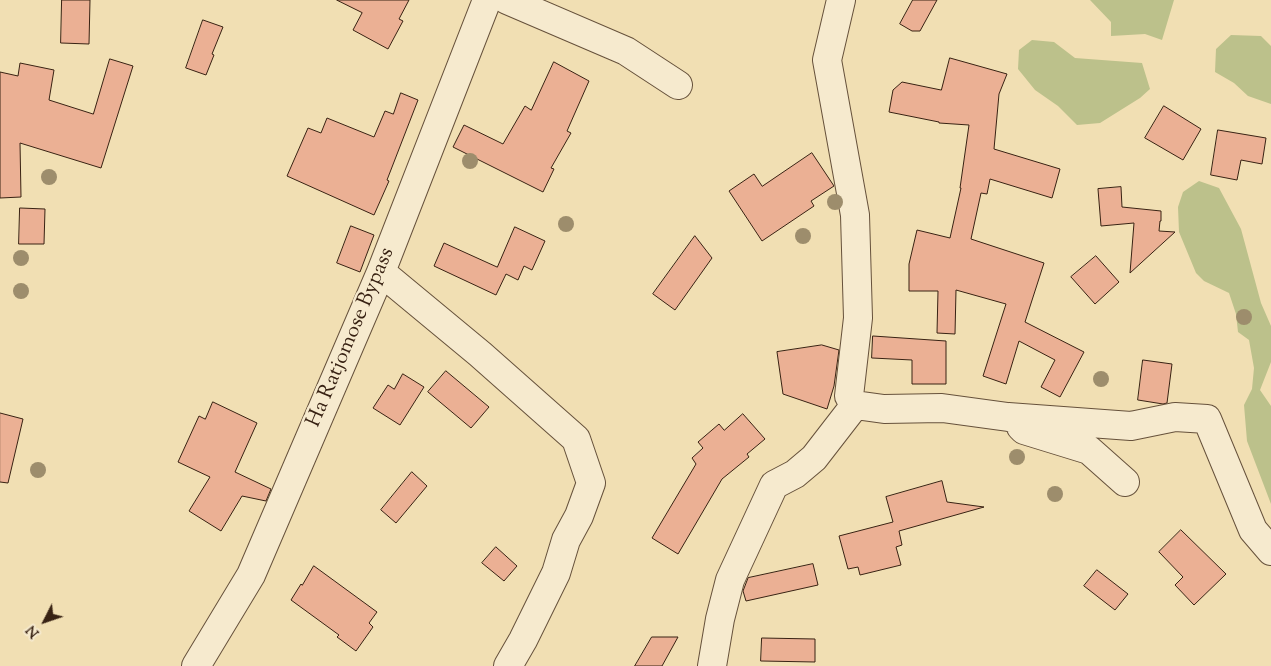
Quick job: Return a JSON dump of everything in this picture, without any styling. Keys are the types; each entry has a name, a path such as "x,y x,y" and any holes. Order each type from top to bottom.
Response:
{"street":[{"name":"Ha Ratjomose Bypass","path":"196,666 251,574 381,272 487,0"},
{"path":"506,0 626,51 678,85"},
{"path":"841,0 827,60 855,215 858,318 849,396 855,405 884,409 942,408 1008,417 1131,426 1175,417 1208,419 1253,530 1271,551"},
{"path":"381,272 480,354 576,439 591,483 579,516 566,540 556,573 508,666"},
{"path":"712,666 720,620 730,580 774,485 795,474 814,458 855,405"},
{"path":"1008,417 1024,430 1088,450 1126,482"}],"green space":[{"path":"1090,0 1174,0 1162,40 1145,34 1111,36 1111,22"},
{"path":"1231,35 1261,36 1271,46 1271,104 1248,96 1234,83 1215,72 1216,49"},
{"path":"1032,40 1054,42 1075,58 1142,63 1150,89 1140,98 1100,123 1077,125 1058,106 1035,90 1018,69 1019,50"},
{"path":"1199,181 1219,188 1241,229 1261,303 1271,326 1271,362 1260,390 1271,406 1271,504 1247,441 1244,405 1252,389 1254,368 1249,340 1238,332 1236,314 1229,293 1204,281 1196,273 1179,232 1178,207 1183,192"}],"building":[{"path":"62,0 90,0 89,44 61,43"},
{"path":"337,0 409,0 399,19 403,21 388,49 353,30 362,13"},
{"path":"913,0 937,0 920,31 912,31 900,24"},
{"path":"203,20 223,27 206,75 186,68"},
{"path":"950,58 1007,74 999,94 994,149 1060,169 1052,198 990,179 987,194 981,193 971,239 1044,263 1025,322 1084,352 1060,397 1041,387 1055,360 1019,341 1006,384 983,376 1006,304 956,290 955,334 937,333 938,291 909,291 909,264 917,230 950,238 961,188 969,125 939,123 889,112 893,90 902,82 941,90"},
{"path":"110,59 133,66 101,168 20,143 21,197 0,198 0,72 18,76 20,63 54,70 49,100 93,114"},
{"path":"554,62 589,81 567,131 571,133 551,168 554,169 543,192 453,147 464,125 503,144 525,106 531,110"},
{"path":"401,93 418,100 387,180 389,181 374,215 287,176 308,128 321,133 327,118 374,137 385,111 393,114"},
{"path":"1164,106 1201,129 1183,160 1145,138"},
{"path":"1218,130 1266,138 1262,164 1241,160 1237,180 1211,175"},
{"path":"812,153 834,186 811,201 814,206 762,241 729,191 754,174 762,186"},
{"path":"1121,187 1122,207 1161,211 1159,231 1175,232 1130,273 1134,223 1101,226 1098,189"},
{"path":"20,208 45,209 44,244 19,244"},
{"path":"351,226 374,235 360,272 337,263"},
{"path":"515,227 545,241 532,270 524,266 518,280 506,274 496,295 434,266 444,243 497,267"},
{"path":"695,236 712,258 675,310 653,294"},
{"path":"1096,256 1119,282 1095,304 1071,277"},
{"path":"873,336 946,341 946,384 912,384 912,360 872,358"},
{"path":"822,345 839,350 834,386 827,409 783,394 777,352"},
{"path":"1143,360 1172,364 1167,403 1138,400"},
{"path":"446,371 489,407 471,428 428,392"},
{"path":"403,374 424,387 400,425 373,408 388,385 394,389"},
{"path":"213,402 257,423 235,472 271,489 266,501 242,496 221,531 189,511 210,477 178,462 199,416 205,419"},
{"path":"0,413 23,419 8,483 0,482"},
{"path":"743,414 765,439 747,454 749,457 722,479 678,554 652,538 696,464 692,458 703,448 698,442 719,424 724,430"},
{"path":"412,472 427,486 396,523 381,510"},
{"path":"942,481 947,502 984,507 899,531 902,545 896,547 901,565 860,575 858,567 848,569 839,536 893,522 886,497"},
{"path":"1181,530 1226,574 1194,605 1175,585 1183,577 1159,552"},
{"path":"496,547 517,566 504,581 482,563"},
{"path":"813,564 818,585 746,601 743,591 748,578"},
{"path":"314,566 377,612 369,623 373,627 356,651 337,637 339,635 291,600"},
{"path":"1097,570 1128,594 1115,610 1084,586"},
{"path":"652,637 678,637 662,666 635,666"},
{"path":"762,638 815,639 815,662 761,661"}]}
